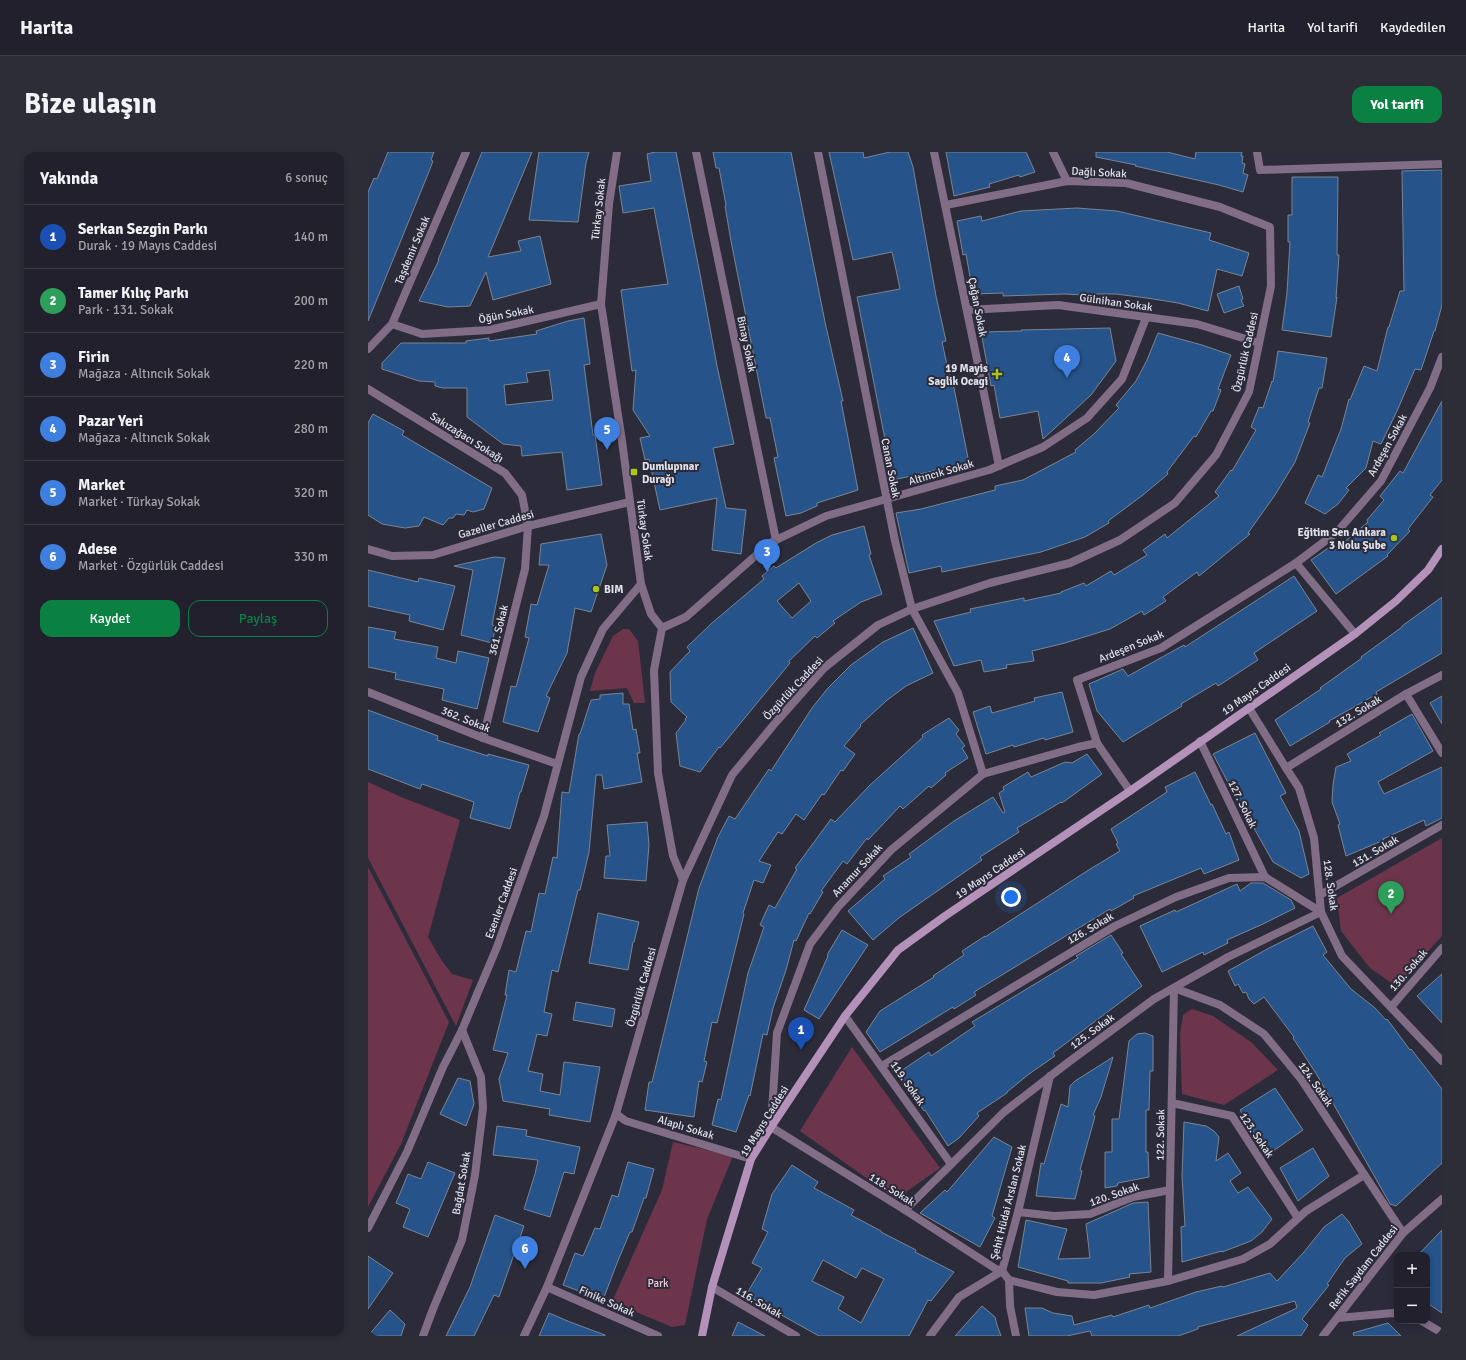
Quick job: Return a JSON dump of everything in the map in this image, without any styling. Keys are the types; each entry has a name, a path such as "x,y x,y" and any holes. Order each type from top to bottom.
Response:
{"main road":[{"name":"19 Mayıs Caddesi","path":"702,1336 712,1287 751,1159 770,1127 845,1016 898,950 945,916 1355,634 1396,601 1428,570 1442,549"}],"street":[{"name":"Taşdemir Sokak","path":"368,349 392,324 466,152"},
{"name":"Türkay Sokak","path":"617,152 608,204 601,304 641,584 651,614 662,628"},
{"name":"Binay Sokak","path":"696,152 776,540"},
{"name":"Canan Sokak","path":"818,152 894,541 912,609 958,693 983,774"},
{"name":"Çağan Sokak","path":"934,152 999,466"},
{"path":"1053,152 1067,180"},
{"path":"1257,152 1260,170 1442,164"},
{"name":"Dağlı Sokak","path":"946,205 1067,180 1126,183 1220,207 1270,227"},
{"name":"Özgürlük Caddesi","path":"524,1336 546,1287 616,1114 683,880 732,775 824,668 878,625 912,609 990,583 1070,563 1120,540 1175,503 1216,455 1249,392 1271,286 1270,227"},
{"name":"Öğün Sokak","path":"392,324 422,334 489,330 601,304"},
{"name":"Gülnihan Sokak","path":"967,310 1058,305 1197,324 1259,343"},
{"name":"Altıncık Sokak","path":"662,628 686,617 770,543 826,516 989,470 1043,447 1087,418 1122,379 1146,318"},
{"name":"Ardeşen Sokak","path":"1130,790 1096,743 1077,680 1161,648 1296,563 1337,532 1381,481 1430,388 1442,357"},
{"name":"Sakızağacı Sokağı","path":"368,389 505,473 522,495 528,526"},
{"name":"Gazeller Caddesi","path":"368,549 392,556 433,555 528,526 630,502"},
{"name":"361. Sokak","path":"483,738 525,569 528,526"},
{"path":"1296,563 1355,634"},
{"name":"Esenler Caddesi","path":"368,1228 407,1152 443,1067 462,1030 497,947 544,816 581,677 603,629 641,584"},
{"path":"662,628 654,670 658,773 673,856 683,880"},
{"name":"132. Sokak","path":"1286,768 1406,694 1442,675"},
{"name":"362. Sokak","path":"368,692 483,738 557,764"},
{"path":"1406,694 1442,753"},
{"name":"128. Sokak","path":"1249,708 1299,788 1314,838 1321,912 1342,956 1442,1061"},
{"name":"127. Sokak","path":"1200,741 1265,877"},
{"name":"Anamur Sokak","path":"770,1127 777,1032 810,944 838,907 891,850 983,774 1096,743"},
{"name":"131. Sokak","path":"1320,895 1442,825"},
{"path":"1265,877 1321,912"},
{"name":"126. Sokak","path":"882,1066 1115,926 1176,897 1229,878 1265,877"},
{"name":"125. Sokak","path":"905,1210 1004,1112 1050,1076 1154,1000 1228,957 1321,912"},
{"name":"130. Sokak","path":"1391,1007 1442,948"},
{"name":"122. Sokak","path":"1168,1282 1174,988"},
{"name":"124. Sokak","path":"1174,988 1220,1005 1264,1034 1301,1079 1403,1233"},
{"name":"119. Sokak","path":"845,1016 951,1164"},
{"name":"Bağdat Sokak","path":"423,1336 462,1240 476,1175 484,1108 481,1077 462,1030"},
{"name":"Şehit Hüdai Arslan Sokak","path":"1009,1280 1002,1271 1018,1212 1050,1076"},
{"name":"123. Sokak","path":"1172,1103 1232,1116 1298,1218"},
{"name":"Alaplı Sokak","path":"616,1114 626,1121 751,1159"},
{"name":"118. Sokak","path":"770,1127 905,1210 996,1269 1002,1271"},
{"path":"1016,1336 1010,1306 1009,1280 1057,1292 1094,1295 1168,1282 1242,1259 1270,1244 1306,1211 1364,1175"},
{"name":"120. Sokak","path":"1018,1212 1054,1216 1090,1214 1133,1197 1170,1190"},
{"name":"Refik Saydam Caddesi","path":"1323,1336 1403,1233 1442,1198"},
{"path":"930,1336 959,1297 1002,1271"},
{"name":"Finike Sokak","path":"546,1287 658,1336"},
{"name":"116. Sokak","path":"712,1287 796,1336"},
{"path":"1338,1318 1394,1313"},
{"path":"1427,1324 1442,1333"}],"green space":[{"path":"623,629 629,629 638,641 645,703 634,703 627,688 590,691 595,673 613,636"},
{"path":"368,782 401,797 460,820 428,937 442,961 452,974 473,980 456,1026 368,858"},
{"path":"1442,838 1442,936 1396,986 1370,968 1341,931 1337,898"},
{"path":"368,867 449,1022 401,1144 368,1207"},
{"path":"1192,1009 1213,1016 1251,1042 1278,1070 1224,1105 1182,1094 1180,1034 1183,1015"},
{"path":"852,1047 940,1168 896,1199 800,1131"},
{"name":"Park","path":"673,1142 733,1156 707,1219 685,1325 672,1327 612,1302 662,1190"}],"building":[{"path":"388,152 434,152 431,160 433,161 428,174 368,321 368,192 374,178 377,179"},
{"path":"482,152 532,152 488,257 521,251 518,241 540,236 551,284 493,300 486,272 470,306 448,307 419,301 439,260"},
{"path":"539,152 589,152 586,163 578,222 529,220"},
{"path":"655,152 676,152 717,366 734,444 713,448 726,508 746,510 741,554 712,550 717,498 660,510 649,459 645,460 640,438 650,436 633,410 636,370 632,371 621,290 668,284 654,208 623,213 619,186 651,181 647,154"},
{"path":"713,152 791,152 825,322 843,401 841,401 858,490 817,503 817,506 801,513 786,516 774,458 778,457 770,418 766,418 731,241 719,168 716,168"},
{"path":"829,152 863,152 864,158 890,152 908,152 913,167 936,296 946,341 942,342 951,383 953,383 969,463 893,480 857,297 900,289 892,252 853,260"},
{"path":"946,152 1026,152 1035,172 1020,177 1019,175 989,184 990,187 954,196"},
{"path":"1096,152 1167,152 1195,159 1196,152 1242,152 1242,163 1245,164 1243,173 1248,175 1243,192 1135,166 1136,165 1096,157"},
{"path":"1442,170 1442,305 1435,331 1421,370 1415,369 1381,444 1373,441 1366,468 1346,488 1349,490 1338,504 1325,514 1305,503 1318,475 1322,477 1341,429 1349,399 1350,400 1364,366 1377,371 1388,327 1400,291 1404,291 1402,171"},
{"path":"1292,177 1338,177 1337,255 1339,255 1336,298 1337,297 1331,337 1282,330 1287,293 1290,242 1288,242 1288,215 1292,215"},
{"path":"1077,208 1117,211 1211,233 1209,240 1249,253 1242,276 1217,269 1208,311 1178,303 1116,294 1003,296 1003,293 973,294 966,254 963,255 957,221 981,216 982,221 1021,211"},
{"path":"1239,286 1243,299 1241,300 1244,306 1224,313 1217,294"},
{"path":"584,318 590,364 584,365 593,435 595,435 602,485 567,490 562,452 522,456 521,446 503,444 467,417 467,388 443,388 435,386 435,382 419,381 382,369 382,363 401,343 466,343 466,341 489,338 489,341 537,334 536,331 568,321","holes":["549,370 553,400 506,405 504,385 528,382 526,373"]},
{"path":"1110,328 1116,361 1091,395 1043,439 1038,411 1000,418 994,385 991,386 981,332"},
{"path":"1158,333 1202,345 1231,355 1218,389 1221,390 1213,411 1211,411 1196,437 1194,436 1167,472 1168,474 1108,521 1109,523 1085,537 1041,552 942,572 941,566 909,573 896,513 921,509 995,490 995,486 1023,480 1076,452 1075,450 1094,434 1119,408 1116,405 1136,381 1147,360"},
{"path":"1278,351 1327,358 1322,388 1319,388 1308,422 1310,423 1295,462 1275,495 1248,533 1250,534 1199,576 1197,572 1163,597 1166,601 1144,615 1142,611 1110,629 1065,643 1032,651 1034,661 1006,665 1007,668 984,672 981,660 954,666 934,621 971,612 970,609 1024,598 1024,601 1061,593 1084,583 1086,586 1111,571 1114,575 1147,555 1143,550 1165,534 1167,538 1219,496 1215,492 1231,470 1232,471 1256,430 1251,427 1259,407 1263,408 1272,381 1273,382"},
{"path":"1442,401 1442,480 1430,495 1433,497 1408,529 1410,531 1387,555 1388,556 1336,594 1311,560 1334,544 1337,548 1368,522 1367,520 1384,500 1380,496 1400,471 1403,473"},
{"path":"373,414 404,431 402,435 492,488 484,509 473,512 467,510 464,515 456,514 453,518 449,518 443,525 424,517 419,526 405,528 382,524 368,515 368,423"},
{"path":"864,526 871,554 869,555 882,594 861,602 833,621 835,623 817,638 815,636 789,661 790,663 720,748 719,747 700,772 680,766 676,733 687,717 671,702 670,672 690,651 687,647 712,623 764,579 762,576 774,566 776,568 816,543 832,535","holes":["799,583 811,601 792,618 777,601"]},
{"path":"601,534 607,565 591,612 575,608 567,653 546,696 550,698 538,732 503,722 511,686 516,687 529,638 525,637 531,604 537,605 549,565 539,565 541,544"},
{"path":"494,557 505,558 492,625 496,626 492,643 461,635 473,570 454,566"},
{"path":"368,570 418,582 419,578 455,586 443,630 409,621 410,615 368,606"},
{"path":"1294,576 1317,611 1254,653 1258,660 1218,686 1216,683 1181,704 1182,706 1123,742 1097,711 1089,684 1123,669 1128,676 1184,645 1185,647"},
{"path":"1442,597 1442,653 1290,746 1275,720 1321,689 1320,688"},
{"path":"368,627 396,632 394,639 438,647 436,658 456,663 458,651 489,658 477,709 442,700 444,689 395,679 396,673 368,667"},
{"path":"913,628 933,673 906,686 886,701 860,725 861,726 844,746 855,754 843,771 841,770 824,795 822,794 804,820 796,814 782,834 778,832 759,861 771,865 763,883 754,880 743,913 744,914 717,1023 712,1022 704,1061 707,1062 702,1082 699,1081 694,1117 645,1110 649,1082 652,1082 699,888 718,837 729,816 735,819 769,769 771,771 812,708 828,688 851,665 883,642"},
{"path":"1062,692 1073,732 1045,740 1044,738 1014,747 1013,745 986,754 973,712 990,706 992,713 1035,701 1034,698"},
{"path":"623,693 623,704 629,704 633,730 636,729 640,753 637,753 642,782 604,789 602,775 596,775 589,852 558,972 552,970 544,1012 552,1014 547,1036 537,1034 528,1071 543,1074 540,1091 560,1095 564,1062 600,1067 590,1122 549,1115 550,1109 503,1101 499,1079 508,1053 493,1050 507,995 505,995 509,970 516,972 526,931 531,932 539,893 545,894 553,857 557,858 562,792 569,793 579,734 591,700 600,699 600,695"},
{"path":"1442,696 1442,724 1430,703"},
{"path":"368,710 438,736 437,740 488,756 488,754 529,765 510,829 470,818 474,802 422,784 420,789 368,769"},
{"path":"1412,714 1433,751 1378,782 1384,794 1442,767 1442,818 1426,826 1424,820 1383,839 1384,840 1346,856 1338,825 1340,824 1332,802 1336,767 1351,761 1347,754 1381,735 1379,733"},
{"path":"949,718 959,730 956,734 965,746 962,748 968,758 945,773 946,775 931,788 929,786 903,809 900,806 868,840 867,838 847,864 843,861 821,891 823,892 810,914 809,913 796,941 794,940 786,970 773,1008 767,1035 763,1034 750,1096 749,1095 736,1132 712,1125 718,1099 721,1100 748,973 764,927 760,925 769,905 775,908 797,869 795,868 831,819 835,822 869,786 923,737 922,735"},
{"path":"1255,733 1286,793 1280,796 1299,831 1309,874 1301,878 1273,862 1246,814 1245,815 1213,754"},
{"path":"1087,754 1102,774 1062,803 1061,802 1017,828 1019,832 980,857 982,860 900,917 873,940 848,911 885,879 883,876 911,857 909,854 954,821 993,797 1003,813 1005,812 999,793 1004,790 1003,787 1028,772 1031,777 1065,762 1072,763"},
{"path":"1195,772 1226,834 1229,832 1239,860 1204,874 1201,868 1133,896 1134,898 1111,911 1110,909 974,992 976,995 954,1009 953,1007 880,1052 866,1032 880,1011 934,977 933,976 964,955 962,951 1120,851 1111,829 1167,792 1165,787"},
{"path":"647,822 649,845 646,881 604,878 606,856 610,856 607,825"},
{"path":"1251,883 1263,883 1291,900 1295,908 1227,940 1228,943 1204,955 1203,952 1162,972 1140,926 1175,910 1176,912 1237,884 1240,891"},
{"path":"598,913 639,922 633,942 628,970 589,963"},
{"path":"1313,926 1327,952 1323,955 1351,989 1375,1008 1386,1020 1387,1019 1442,1089 1442,1163 1396,1206 1390,1204 1317,1075 1293,1038 1294,1037 1264,997 1254,1004 1249,999 1246,992 1243,993 1238,984 1235,986 1228,971"},
{"path":"842,930 868,945 819,1019 804,1010 828,956 827,955"},
{"path":"1111,935 1123,953 1121,954 1142,986 1053,1053 1055,1056 1029,1074 1007,1093 977,1113 979,1116 959,1138 948,1146 925,1110 924,1111 898,1073 929,1052 931,1056 975,1026 972,1022 1078,958 1076,956"},
{"path":"1442,974 1442,1023 1417,996"},
{"path":"576,1002 615,1009 612,1027 573,1020"},
{"path":"1145,1033 1153,1036 1153,1071 1150,1071 1149,1110 1146,1110 1146,1152 1148,1152 1149,1177 1118,1183 1117,1186 1105,1188 1105,1152 1112,1152 1112,1119 1119,1119 1129,1041 1137,1034"},
{"path":"1113,1057 1101,1097 1093,1115 1095,1116 1080,1170 1082,1171 1075,1199 1036,1196 1041,1163 1044,1164 1061,1104 1068,1107 1070,1086 1075,1081"},
{"path":"458,1078 470,1081 474,1104 466,1126 440,1114"},
{"path":"1275,1088 1303,1130 1266,1156 1255,1139 1257,1137 1240,1110"},
{"path":"1184,1122 1206,1126 1214,1131 1219,1137 1216,1161 1228,1153 1241,1173 1230,1181 1238,1193 1248,1187 1272,1219 1262,1232 1251,1241 1222,1252 1182,1262 1181,1227 1185,1226 1182,1176"},
{"path":"497,1126 527,1130 526,1136 580,1147 574,1174 564,1172 550,1217 524,1209 538,1160 493,1155"},
{"path":"994,1137 1012,1147 992,1216 995,1218 980,1247 920,1213 945,1190 947,1192"},
{"path":"1313,1148 1329,1176 1298,1201 1280,1168"},
{"path":"428,1162 455,1173 428,1237 403,1227 410,1209 396,1203 408,1174 421,1179"},
{"path":"628,1162 654,1169 646,1198 644,1198 632,1232 630,1232 603,1300 563,1285 575,1253 583,1256 595,1228 600,1229 612,1195 618,1197"},
{"path":"792,1165 818,1182 814,1188 854,1210 851,1215 916,1250 915,1252 954,1272 931,1301 928,1300 909,1336 819,1336 746,1295 762,1268 752,1263 768,1232 762,1229 772,1194","holes":["823,1260 856,1278 862,1268 884,1279 861,1323 838,1309 844,1297 812,1281"]},
{"path":"1148,1202 1151,1272 1129,1274 1130,1277 1101,1283 1068,1283 1068,1281 1018,1267 1026,1220 1067,1229 1058,1259 1090,1258 1086,1224 1133,1203"},
{"path":"1342,1214 1349,1222 1362,1244 1345,1258 1327,1284 1329,1285 1302,1319 1308,1325 1301,1336 1237,1336 1297,1308 1295,1301 1198,1327 1198,1329 1178,1336 1092,1336 1090,1331 1067,1336 1029,1336 1025,1308 1042,1308 1053,1313 1072,1316 1074,1325 1112,1315 1113,1317 1149,1305 1150,1308 1196,1292 1223,1287 1270,1273 1277,1281 1304,1252 1324,1227"},
{"path":"495,1215 524,1226 499,1297 494,1295 474,1336 446,1336 470,1287"},
{"path":"1442,1230 1442,1313 1430,1305 1430,1252 1421,1252"},
{"path":"368,1256 393,1273 368,1309"},
{"path":"982,1306 995,1317 1001,1336 955,1336"},
{"path":"390,1310 405,1324 401,1336 368,1336"},
{"path":"549,1313 605,1335 605,1336 539,1336"},
{"path":"738,1322 765,1336 732,1336"},
{"path":"1388,1323 1401,1336 1354,1336 1353,1333"}],"place":[{"name":"19 Mayis Saglik Ocagi","path":"997,374"},
{"name":"Pazar Yeri","path":"1067,378"},
{"name":"Market","path":"607,450"},
{"name":"Dumlupınar Durağı","path":"634,472"},
{"name":"Eğitim Sen Ankara 3 Nolu Şube","path":"1394,538"},
{"name":"Firin","path":"767,572"},
{"name":"BIM","path":"596,589"},
{"name":"Tamer Kılıç Parkı","path":"1391,914"},
{"name":"Serkan Sezgin Parkı","path":"801,1050"},
{"name":"Adese","path":"525,1269"}]}
